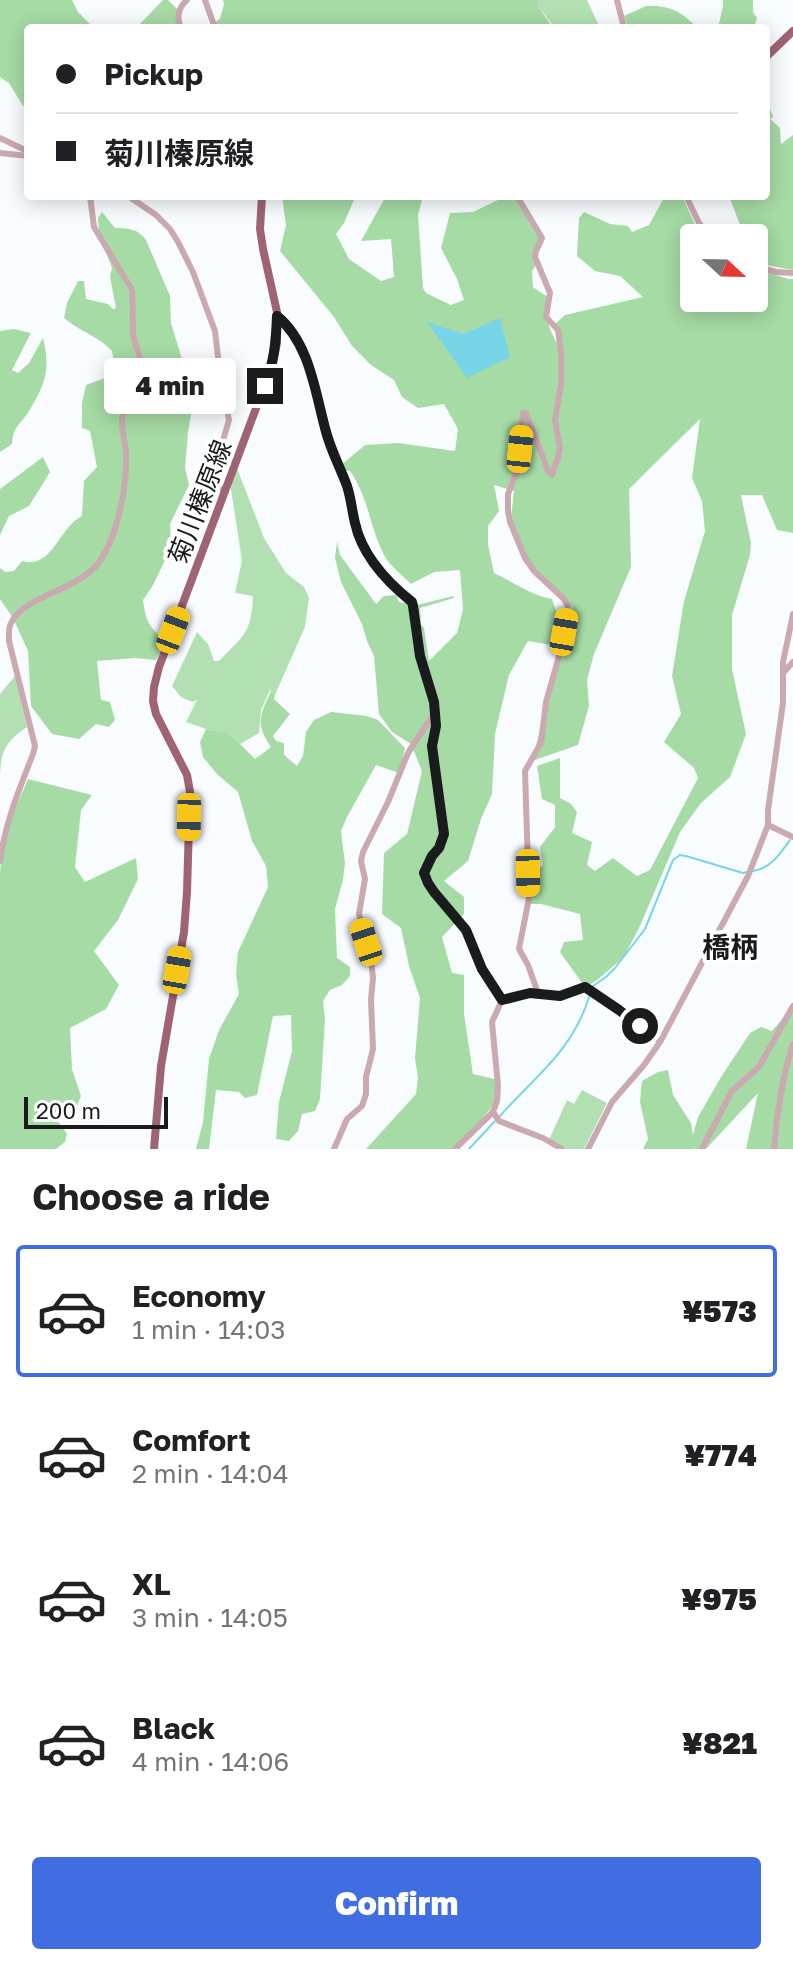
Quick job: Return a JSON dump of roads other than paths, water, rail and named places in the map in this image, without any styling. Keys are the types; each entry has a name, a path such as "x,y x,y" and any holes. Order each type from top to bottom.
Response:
{"main road":[{"path":"770,53 793,31"},
{"name":"菊川榛原線","path":"154,1149 161,1066 184,932 190,792 187,775 156,714 154,687 273,363 277,316 260,229 262,200"}],"street":[{"path":"179,24 179,11 187,0"},
{"path":"205,0 214,24"},
{"path":"617,0 623,24"},
{"path":"0,138 24,150"},
{"path":"0,153 24,155"},
{"path":"0,861 8,817 35,746 9,641 10,625 23,609 82,579 102,558 125,488 123,417 141,382 143,371 133,332 132,290 94,227 91,200"},
{"path":"134,200 170,229 193,272 214,328 229,420 217,461 223,494"},
{"path":"519,200 542,238 535,257 550,293 546,317 558,330 560,340 561,385 555,420 560,448 552,475 526,413 523,413 517,471 508,494 508,511 525,558 568,606 561,649 546,702 541,743 525,771 529,898 519,949 538,993"},
{"path":"688,200 700,224"},
{"path":"768,270 793,273"},
{"path":"277,316 290,326 310,368 325,429 348,488 360,539 389,582 412,602 420,656 434,702 436,726 432,746 444,834 424,873 434,892 466,930 482,969 502,1000"},
{"path":"588,1149 612,1102 660,1042 750,872 768,825 783,703 784,652 793,614"},
{"path":"784,672 793,662"},
{"path":"334,1149 347,1119 362,1106 373,1049 373,978 359,914 365,879 361,861 363,852 408,753 435,712"},
{"path":"768,825 793,837"},
{"path":"502,1000 538,993 560,996 585,987 660,1042"},
{"path":"455,1149 496,1116 498,1086 492,1022 502,1000"},
{"path":"702,1149 732,1091 759,1067 793,1006"},
{"path":"774,1149 777,1110 793,1044"},
{"path":"496,1116 562,1149"}],"water":[{"path":"500,318 510,357 467,378 427,322 463,334"}],"waterway":[{"path":"753,871 770,864 790,840"},
{"path":"592,989 615,968 645,929 673,860 680,855 747,872"},
{"path":"500,1116 563,1047 590,995"},
{"path":"469,1149 495,1121"}],"district":[{"name":"橋柄","path":"730,947"}]}
